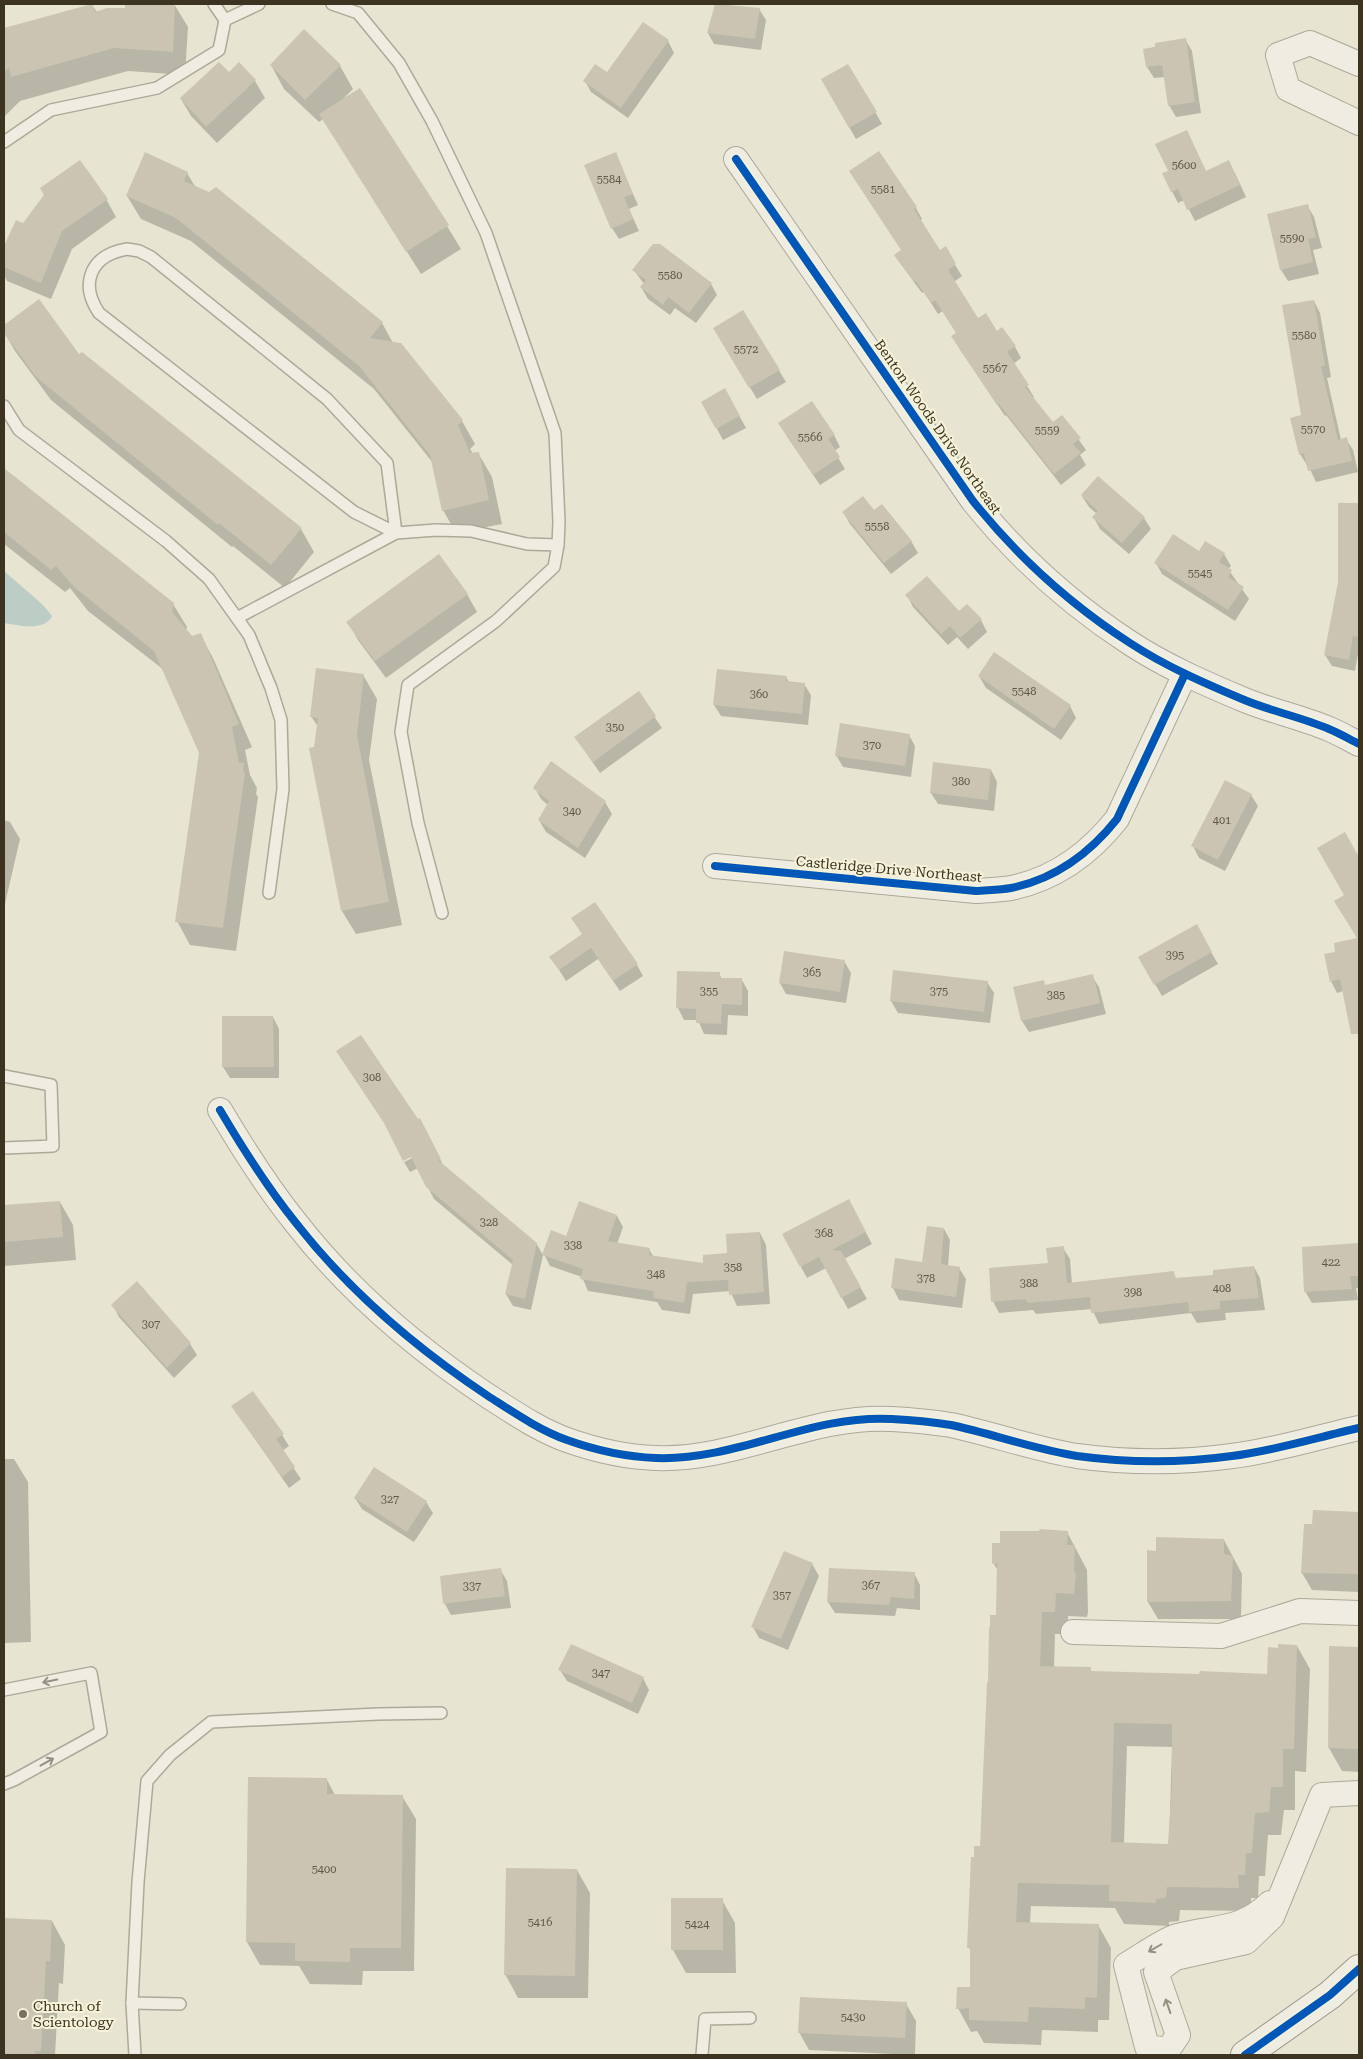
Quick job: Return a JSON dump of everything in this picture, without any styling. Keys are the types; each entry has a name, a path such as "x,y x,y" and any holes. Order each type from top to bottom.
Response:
{"main road":[{"path":"1245,2055 1323,2000 1359,1969"}],"street":[{"path":"1359,64 1310,43 1278,56 1288,89 1359,123"},
{"name":"Benton Woods Drive Northeast","path":"736,159 972,501 1037,572 1078,606 1130,644 1185,674 1245,701 1328,728 1359,744"},
{"name":"Castleridge Drive Northeast","path":"715,866 976,891 1010,888 1044,878 1084,855 1101,840 1117,819 1185,674"},
{"path":"220,1110 255,1168 297,1225 342,1276 391,1323 451,1371 523,1419 567,1440 601,1450 656,1458 699,1456 824,1424 890,1419 947,1425 1074,1455 1123,1460 1175,1461 1234,1456 1359,1428"},
{"path":"1073,1632 1221,1636 1300,1612 1359,1613"},
{"path":"1202,1942 1156,1972 1178,2035 1170,2053 1147,2047 1126,1965 1175,1936 1202,1942 1246,1942 1272,1917 1322,1795 1359,1793"}],"lane":[{"path":"4,142 51,110 157,88 219,50 225,20 214,4"},
{"path":"225,20 260,4"},
{"path":"332,4 358,13 399,62 432,121 486,233 555,433 558,545 554,567 496,621 408,685 400,732 418,823 442,913"},
{"path":"127,249 140,251 151,256 327,399 388,463 396,533 354,512 99,314 92,303 89,291 90,278 95,266 114,251 127,249"},
{"path":"4,406 19,430 166,541 209,578 249,635 271,688 281,720 283,789 269,893"},
{"path":"237,618 396,533 436,530 471,531 527,544 558,545"},
{"path":"4,1076 51,1085 53,1146 4,1148"},
{"path":"4,1690 91,1673 101,1732 4,1784"},
{"path":"135,2055 132,2004 138,1882 147,1781 170,1755 212,1722 442,1713"},
{"path":"132,2004 180,2004"},
{"path":"702,2055 705,2020 750,2018"}],"shaded area":[{"path":"4,571 43,605 52,616 48,621 37,626 4,623"}],"building":[{"path":"92,4 95,12 107,8 125,8 125,4 175,4 173,52 114,48 11,77 9,68 4,71 4,28"},
{"path":"715,4 760,8 755,39 707,33"},
{"path":"643,22 669,40 621,108 583,81 595,64 607,72"},
{"path":"304,29 341,65 305,100 270,65"},
{"path":"1186,38 1195,102 1168,106 1162,65 1146,67 1143,49 1155,47 1155,43"},
{"path":"219,62 229,72 239,62 256,80 206,127 180,98"},
{"path":"848,64 877,112 849,128 821,79"},
{"path":"360,88 449,225 406,252 319,114"},
{"path":"1187,130 1206,171 1229,160 1240,185 1187,210 1178,189 1171,192 1162,173 1168,171 1155,144"},
{"path":"879,151 917,207 914,209 940,250 946,246 956,264 948,270 978,318 986,313 997,331 1002,327 1016,346 1007,352 1029,385 1025,387 1053,422 1062,415 1081,438 1073,444 1081,453 1054,474 999,404 997,405 951,336 956,333 935,300 931,303 916,281 894,255 901,250 849,171"},
{"path":"145,152 188,172 184,181 209,192 216,187 383,322 370,338 401,343 463,420 458,425 470,453 479,452 489,500 442,511 430,455 359,366 176,218 126,196"},
{"path":"616,152 633,194 624,197 633,219 611,229 584,165"},
{"path":"80,160 108,199 62,231 41,283 4,267 4,246 16,220 23,223 44,195 40,188"},
{"path":"1308,204 1316,237 1308,239 1313,262 1280,270 1267,214"},
{"path":"653,244 660,244 712,283 689,313 668,297 663,305 640,287 646,280 632,270"},
{"path":"39,299 79,354 82,352 302,528 271,565 219,523 218,525 36,377 4,333 4,325"},
{"path":"1314,300 1325,366 1321,366 1338,440 1347,437 1352,461 1308,471 1304,453 1299,455 1290,418 1301,415 1282,305"},
{"path":"743,310 780,370 749,388 713,328"},
{"path":"725,388 740,416 716,429 701,402"},
{"path":"812,401 835,435 828,439 840,457 813,475 778,423"},
{"path":"4,468 174,603 172,612 192,636 201,633 239,724 232,727 239,763 244,763 243,772 245,773 223,928 175,922 199,753 154,651 74,587 56,566 51,570 4,532"},
{"path":"1098,476 1145,517 1122,543 1092,517 1098,511 1081,495"},
{"path":"863,496 874,510 882,504 912,541 884,563 842,512"},
{"path":"1338,503 1359,503 1359,637 1353,636 1349,660 1324,655 1338,582"},
{"path":"1173,534 1199,551 1205,541 1225,553 1219,562 1232,570 1228,577 1244,587 1228,610 1154,563"},
{"path":"439,554 468,594 375,661 346,622"},
{"path":"927,576 959,611 967,604 982,619 960,638 950,626 941,634 905,595"},
{"path":"994,652 1071,705 1054,729 978,676"},
{"path":"316,668 364,674 357,735 389,902 341,911 309,748 314,747 318,718 310,717"},
{"path":"717,669 787,676 786,681 805,683 802,714 713,705"},
{"path":"639,691 656,716 593,762 574,737"},
{"path":"840,723 910,734 905,766 835,756"},
{"path":"551,761 606,801 578,848 538,820 549,801 533,788"},
{"path":"933,762 991,769 988,800 930,793"},
{"path":"1225,780 1252,794 1218,860 1191,846"},
{"path":"1345,832 1359,857 1359,1034 1351,1034 1340,979 1330,982 1324,954 1335,952 1334,943 1357,938 1334,901 1344,895 1317,848"},
{"path":"595,902 638,964 613,981 591,948 559,970 549,957 582,934 571,918"},
{"path":"1197,924 1212,952 1154,985 1138,957"},
{"path":"784,951 845,960 840,992 779,983"},
{"path":"893,970 988,981 984,1012 890,1001"},
{"path":"677,971 720,972 720,978 742,978 742,1005 722,1004 721,1024 696,1023 696,1009 676,1008"},
{"path":"1093,974 1100,1003 1021,1021 1013,987 1044,980 1045,985"},
{"path":"222,1016 273,1016 274,1067 222,1067"},
{"path":"361,1035 418,1119 420,1118 441,1159 438,1160 537,1243 525,1299 505,1294 513,1260 426,1187 411,1157 403,1161 384,1123 336,1051"},
{"path":"849,1199 866,1232 832,1250 841,1251 861,1287 841,1298 819,1257 800,1267 782,1234"},
{"path":"60,1201 63,1237 4,1242 4,1205"},
{"path":"579,1201 617,1215 608,1241 650,1248 649,1255 703,1263 703,1255 727,1253 726,1234 760,1232 764,1292 729,1295 728,1280 687,1282 684,1303 654,1298 653,1291 580,1279 583,1269 542,1255 551,1230 566,1236"},
{"path":"927,1226 944,1228 941,1264 960,1267 956,1297 891,1288 895,1258 922,1262"},
{"path":"1359,1243 1359,1276 1350,1276 1352,1289 1304,1292 1302,1247"},
{"path":"1064,1246 1067,1283 1174,1271 1175,1278 1213,1275 1213,1270 1254,1266 1259,1298 1220,1301 1220,1309 1189,1312 1188,1302 1091,1313 1090,1297 1028,1303 1025,1299 991,1302 989,1268 1048,1263 1046,1248"},
{"path":"137,1281 191,1343 167,1368 111,1305"},
{"path":"253,1391 284,1434 276,1439 295,1467 282,1477 231,1406"},
{"path":"374,1467 427,1501 407,1532 354,1498"},
{"path":"1313,1510 1359,1512 1359,1574 1301,1573 1304,1524 1312,1524"},
{"path":"1040,1529 1068,1531 1067,1545 1075,1545 1074,1572 1076,1574 1074,1594 1056,1593 1055,1612 1042,1612 1040,1666 1091,1667 1091,1671 1199,1674 1200,1671 1267,1674 1268,1647 1278,1648 1278,1644 1297,1645 1294,1749 1283,1749 1283,1787 1271,1787 1269,1812 1255,1813 1252,1853 1246,1853 1245,1875 1238,1875 1239,1888 1167,1887 1166,1898 1156,1899 1156,1903 1109,1901 1109,1885 1018,1883 1016,1922 1099,1924 1097,1998 1085,1997 1085,2009 1029,2007 1028,2022 969,2020 969,2008 956,2009 957,1987 970,1987 970,1948 967,1948 971,1857 974,1857 974,1846 980,1846 989,1627 990,1615 996,1615 997,1563 992,1564 992,1543 1000,1543 1000,1531 1039,1531","holes":["1114,1723 1172,1724 1172,1781 1168,1844 1111,1842"]},
{"path":"1156,1537 1224,1539 1224,1554 1233,1556 1231,1601 1147,1602 1147,1550 1156,1551"},
{"path":"784,1551 813,1563 781,1639 751,1627"},
{"path":"501,1568 505,1596 443,1604 440,1576"},
{"path":"829,1568 915,1572 914,1599 891,1597 889,1605 827,1602"},
{"path":"571,1644 644,1677 632,1703 558,1670"},
{"path":"1329,1646 1359,1647 1359,1749 1328,1748"},
{"path":"248,1777 327,1778 327,1794 403,1795 401,1948 350,1948 350,1962 295,1961 295,1943 246,1942"},
{"path":"506,1868 577,1869 575,1976 504,1975"},
{"path":"671,1898 723,1898 723,1950 671,1950"},
{"name":"Church of Scientology","path":"4,1918 52,1920 50,1961 46,1961 41,2051 35,2051 35,2055 4,2055"},
{"path":"800,1997 907,2002 905,2038 798,2033"}],"cycle path":[{"path":"736,159 973,501 1026,560 1086,612 1143,651 1171,667 1242,699 1318,725 1359,744"},
{"path":"715,866 976,891 1011,888 1042,878 1057,871 1083,853 1117,819 1185,674"},
{"path":"220,1110 256,1168 296,1223 338,1272 385,1317 461,1378 488,1396 546,1431 589,1447 622,1455 656,1458 686,1457 745,1446 832,1423 862,1419 892,1419 951,1425 1077,1456 1135,1461 1174,1461 1248,1454 1359,1428"},
{"path":"1245,2055 1330,1995 1359,1969"}],"place":[{"name":"Church of Scientology","path":"23,2014"}]}
